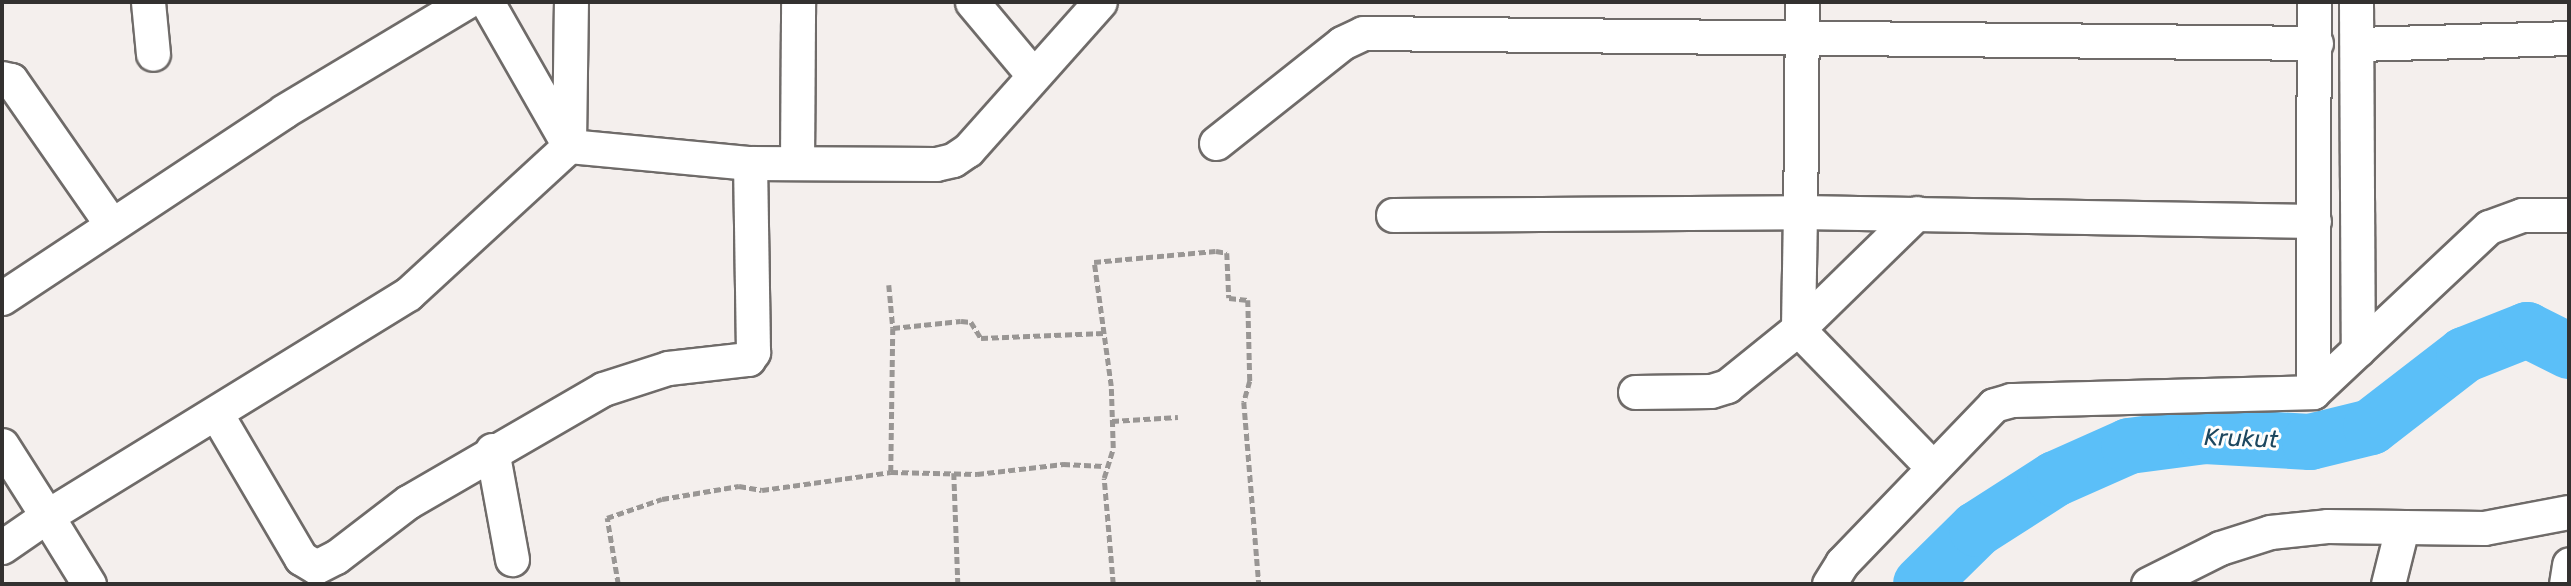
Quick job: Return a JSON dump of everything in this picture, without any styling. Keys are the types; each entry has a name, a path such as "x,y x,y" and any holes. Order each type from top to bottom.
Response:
{"street":[{"path":"148,2 153,54"},
{"path":"2,298 284,111 466,2"},
{"path":"487,2 569,146"},
{"path":"2,547 47,516 217,415 408,295 569,146 571,2"},
{"path":"797,162 798,2"},
{"path":"972,2 1033,75"},
{"path":"569,146 750,163 936,164 953,160 968,150 1100,2"},
{"path":"1802,2 1798,329 1931,466"},
{"path":"2313,392 2316,43 2314,2"},
{"path":"2356,2 2358,350"},
{"path":"1216,143 1342,43 1363,33 2316,43"},
{"path":"2357,44 2569,38"},
{"path":"2,78 11,80 111,224"},
{"path":"217,415 301,558 316,567 492,450 634,376 748,359 753,352 750,163"},
{"path":"1393,215 1800,212 2314,221"},
{"path":"1635,392 1719,389 1798,329 1917,213"},
{"path":"1829,584 1842,563 1981,414 2011,400 2313,392 2489,227 2522,215 2569,215"},
{"path":"2,445 89,584"},
{"path":"492,450 512,558"},
{"path":"2148,584 2201,570 2270,532 2327,526 2484,528 2569,512"},
{"path":"2388,584 2402,528"},
{"path":"2566,584 2569,564"}],"path":[{"path":"1113,584 1104,466 1113,448 1112,421 1094,262 1227,253 1227,295 1248,300 1250,381 1244,402 1259,584"},
{"path":"889,285 893,328 891,472"},
{"path":"893,328 961,321 971,322 982,338 1104,333"},
{"path":"1112,421 1178,417"},
{"path":"618,584 607,518 662,499 726,488 762,490 891,472 1006,472 1063,464 1104,466"},
{"path":"954,473 958,584"}],"waterway":[{"name":"Krukut","path":"1921,584 1977,529 2055,479 2129,446 2205,436 2310,442 2371,427 2464,355 2527,330 2569,351"}]}
